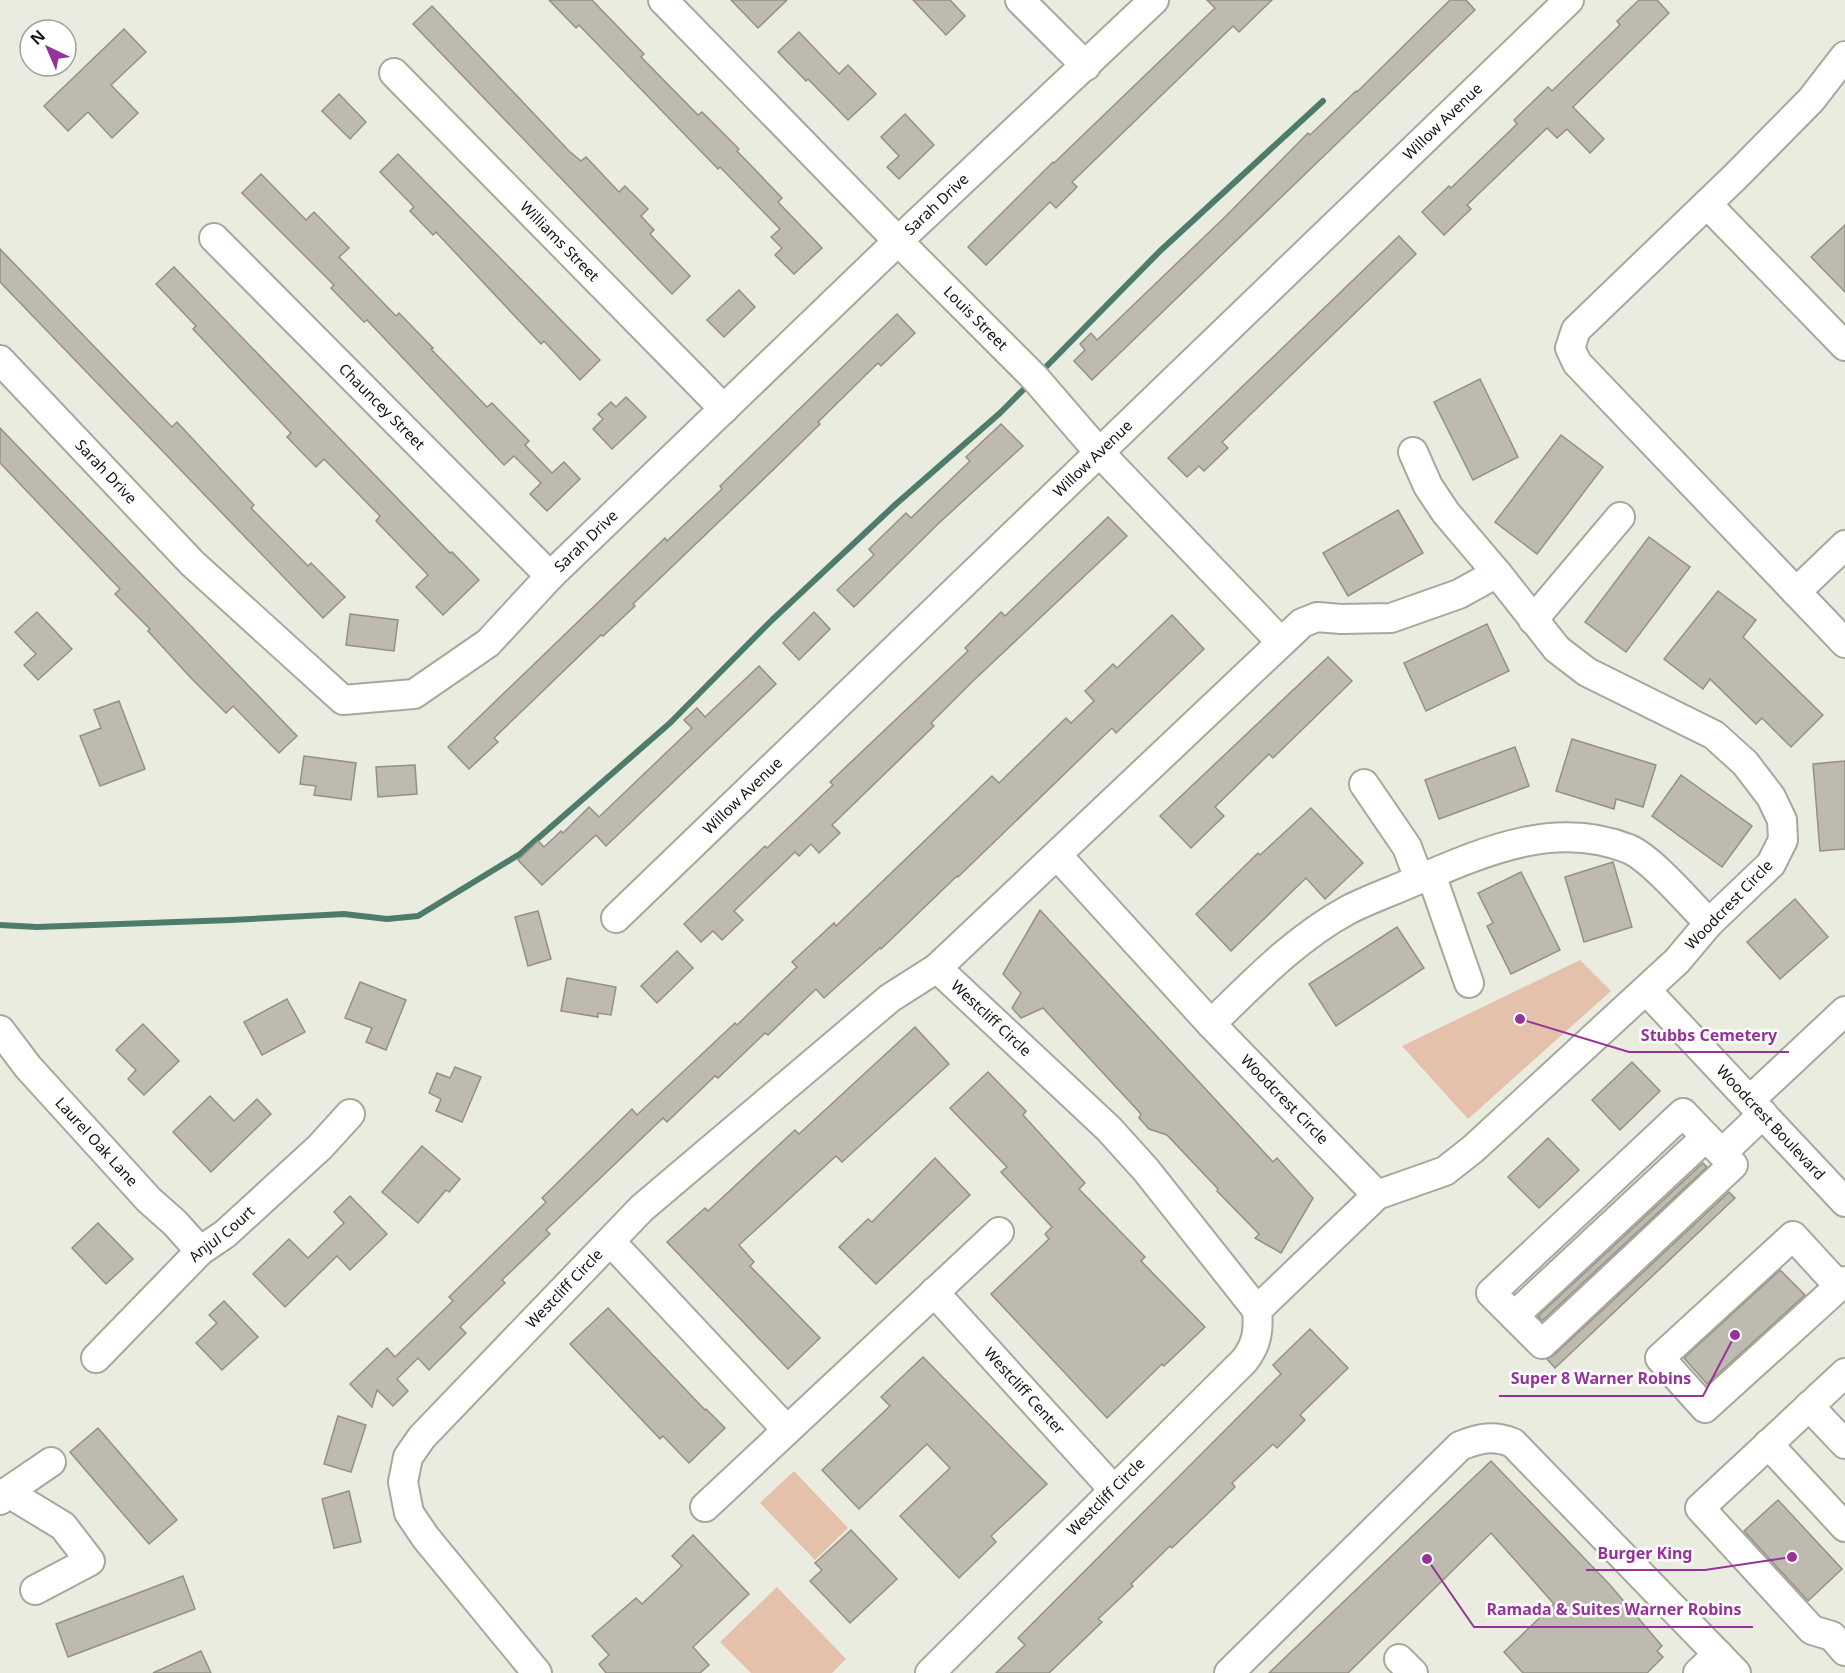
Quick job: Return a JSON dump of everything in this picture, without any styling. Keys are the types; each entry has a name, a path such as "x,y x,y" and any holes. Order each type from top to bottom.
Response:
{"street":[{"name":"Louis Street","path":"663,0 898,242 1035,378 1098,451 1281,642"},
{"path":"1020,0 1086,66"},
{"name":"Sarah Drive","path":"0,360 192,562 343,700 414,693 488,643 550,576 1154,0"},
{"name":"Willow Avenue","path":"616,918 1098,451 1569,0"},
{"path":"1845,56 1811,100 1576,330 1570,348 1577,363 1845,643"},
{"name":"Williams Street","path":"394,73 724,410"},
{"path":"1707,204 1845,346"},
{"name":"Chauncey Street","path":"214,238 550,576"},
{"name":"Woodcrest Circle","path":"1057,855 1211,1024 1377,1195 1445,1171 1473,1149 1647,990 1677,961 1709,923 1771,864 1783,840 1782,820 1771,797 1745,763 1714,735 1587,672 1557,649 1446,513 1428,486 1413,452"},
{"path":"1533,620 1620,517"},
{"path":"1796,592 1845,545"},
{"path":"1057,855 1302,623 1317,617 1391,618 1459,594 1497,573"},
{"path":"1364,784 1425,877 1469,983"},
{"path":"1211,1024 1271,967 1308,937 1347,910 1488,852 1521,842 1561,837 1599,838 1632,850 1663,875 1709,923"},
{"name":"Westcliff Circle","path":"537,1673 426,1538 409,1513 403,1482 408,1457 422,1437 642,1208 872,1013 937,968 1057,855"},
{"name":"Westcliff Circle","path":"930,1673 1253,1350 1259,1328 1257,1310 1146,1170 1109,1129 937,968"},
{"name":"Woodcrest Boulevard","path":"1647,990 1845,1202"},
{"path":"1714,1145 1756,1107 1845,1011"},
{"name":"Laurel Oak Lane","path":"0,1030 28,1068 149,1200 175,1223 200,1251"},
{"path":"1683,1113 1714,1145 1733,1165 1542,1344 1491,1293 1683,1113"},
{"name":"Anjul Court","path":"96,1358 200,1251 225,1234 320,1147 350,1114"},
{"path":"1257,1310 1377,1195"},
{"path":"705,1507 999,1232"},
{"path":"1793,1236 1842,1284 1705,1408 1660,1358 1793,1236"},
{"path":"611,1242 787,1430"},
{"name":"Westcliff Center","path":"934,1292 1114,1490"},
{"path":"1841,1637 1812,1629 1700,1508 1845,1373"},
{"path":"1809,1406 1845,1444"},
{"path":"1229,1673 1460,1446 1487,1437 1513,1443 1718,1667"},
{"path":"1768,1444 1845,1527"},
{"path":"35,1590 90,1561 63,1526 3,1496 51,1462"}],"shaded area":[{"path":"1580,960 1611,991 1468,1119 1402,1046"},
{"path":"794,1471 848,1528 815,1560 760,1503"},
{"path":"777,1587 846,1659 832,1673 751,1673 720,1642"}],"building":[{"path":"549,0 592,0 644,54 641,57 698,115 702,112 739,149 737,151 782,198 778,202 822,248 794,274 775,255 782,248 771,237 780,229 720,167 718,169 579,25 576,28"},
{"path":"731,0 787,0 758,28"},
{"path":"913,0 950,0 965,16 946,35"},
{"path":"1207,0 1272,0 1239,32 1233,26 1072,182 1077,187 1056,208 1050,202 986,265 968,247 1053,162 1215,8"},
{"path":"1450,0 1466,0 1475,10 1092,380 1074,361 1085,350 1080,344 1091,333 1097,340 1226,216 1308,133 1310,135 1357,92"},
{"path":"1639,0 1657,0 1669,13 1573,107 1604,139 1590,153 1567,129 1557,138 1547,128 1467,205 1471,209 1444,235 1422,212 1449,186 1451,188 1517,124 1514,120 1548,87 1552,91 1620,25 1617,21"},
{"path":"432,6 569,151 581,161 586,157 619,192 625,186 648,209 641,216 654,230 650,234 690,276 672,294 413,24"},
{"path":"124,29 146,52 111,85 138,113 112,138 88,112 68,131 44,106 73,78 78,78 78,73"},
{"path":"799,32 839,74 848,65 876,94 848,120 778,52"},
{"path":"339,94 366,122 350,139 322,111"},
{"path":"905,114 934,145 899,179 887,167 899,156 881,137"},
{"path":"398,154 600,360 580,380 544,341 541,344 436,232 433,235 410,211 414,207 380,172"},
{"path":"261,174 306,220 314,212 349,248 339,257 396,316 399,313 487,407 492,403 529,441 525,445 552,473 564,462 580,479 547,511 530,494 541,483 514,456 504,465 367,320 364,322 331,288 334,285 242,193"},
{"path":"1845,225 1845,292 1811,257"},
{"path":"1399,236 1416,254 1222,442 1228,448 1204,471 1199,466 1187,477 1168,458"},
{"path":"0,249 172,427 177,422 254,505 251,508 308,566 311,563 345,597 323,618 0,282"},
{"path":"174,267 450,553 452,552 479,580 443,615 416,587 428,575 376,521 380,516 324,459 316,467 287,437 291,433 193,329 196,326 156,284"},
{"path":"739,290 755,307 724,337 707,320"},
{"path":"897,314 915,333 881,366 878,363 818,422 820,424 633,604 635,606 603,636 601,635 494,738 498,742 469,769 448,747 665,538 667,541 722,489 720,486"},
{"path":"1480,379 1518,457 1473,480 1434,402"},
{"path":"626,397 646,417 612,449 593,429 603,419 598,414 611,402 616,407"},
{"path":"1001,424 1023,446 939,523 854,607 837,590 874,555 869,549 906,513 911,518 970,461 966,457"},
{"path":"0,428 297,736 279,753 233,706 226,713 191,678 148,631 150,629 115,594 120,589 0,463"},
{"path":"1561,435 1603,467 1537,554 1495,522"},
{"path":"1398,510 1423,553 1348,596 1323,553"},
{"path":"1108,517 1127,536 973,681 931,723 934,726 832,825 840,833 819,853 811,844 799,856 795,852 734,911 743,920 722,940 713,931 701,942 684,924 833,785 830,782 968,651 965,648 1001,612 1005,616"},
{"path":"1649,537 1690,567 1626,652 1585,622"},
{"path":"1718,591 1756,620 1743,637 1823,715 1791,747 1762,718 1756,724 1710,679 1703,689 1664,659"},
{"path":"37,612 72,649 38,680 24,665 36,654 15,632"},
{"path":"814,612 830,629 799,660 783,643"},
{"path":"350,614 398,620 394,651 346,645"},
{"path":"1172,615 1204,649 1116,733 1112,728 881,949 824,998 816,989 768,1035 765,1033 718,1078 715,1076 667,1122 663,1118 546,1230 550,1234 502,1280 505,1283 460,1327 466,1333 429,1370 418,1358 397,1379 408,1391 393,1406 377,1390 372,1407 350,1384 387,1348 395,1357 453,1301 449,1297 546,1202 542,1198 632,1109 637,1115 735,1023 737,1025 797,967 792,962 834,923 836,926 992,776 999,783 1066,718 1071,723 1094,701 1085,691 1113,664 1117,668"},
{"path":"1487,624 1509,671 1426,711 1404,663"},
{"path":"1328,657 1352,681 1273,758 1269,754 1215,807 1224,816 1191,848 1160,816"},
{"path":"759,666 776,684 606,846 596,835 542,885 518,860 538,841 544,847 561,831 563,833 589,807 599,817 692,728 684,720 697,708 705,717"},
{"path":"119,701 145,769 100,786 80,736 101,728 94,710"},
{"path":"1572,739 1656,765 1643,807 1616,799 1614,809 1556,791"},
{"path":"1515,747 1529,786 1439,819 1425,780"},
{"path":"304,756 356,763 351,800 314,795 316,786 300,784"},
{"path":"1845,761 1845,849 1820,851 1813,764"},
{"path":"415,765 417,794 378,797 376,767"},
{"path":"1681,775 1752,826 1722,867 1652,816"},
{"path":"1311,808 1363,863 1325,899 1306,878 1231,951 1196,914 1258,853 1260,855"},
{"path":"1613,862 1632,927 1584,942 1565,877"},
{"path":"1521,872 1560,950 1511,974 1487,926 1493,923 1478,893"},
{"path":"1795,899 1828,937 1780,979 1747,942"},
{"path":"1040,910 1273,1162 1277,1158 1313,1198 1281,1253 1255,1238 1259,1234 1167,1135 1149,1129 1139,1118 1141,1114 1043,1008 1021,1018 1012,1008 1021,993 1003,974"},
{"path":"538,911 551,959 528,966 515,917"},
{"path":"1397,927 1424,968 1336,1026 1309,984"},
{"path":"677,951 693,968 657,1003 641,986"},
{"path":"567,978 616,987 611,1015 598,1013 598,1017 561,1011"},
{"path":"360,982 406,1000 386,1050 366,1042 372,1028 345,1018"},
{"path":"287,999 305,1032 262,1055 244,1022"},
{"path":"143,1024 179,1061 144,1095 128,1079 136,1070 116,1050"},
{"path":"915,1027 949,1064 842,1162 836,1156 739,1245 754,1262 750,1266 820,1338 788,1369 667,1242 705,1208 708,1211 795,1130 799,1134"},
{"path":"1632,1062 1660,1091 1620,1130 1592,1100"},
{"path":"455,1067 481,1077 462,1122 436,1111 441,1099 429,1093 437,1073 450,1078"},
{"path":"988,1072 1026,1111 1023,1115 1085,1183 1079,1189 1145,1257 1141,1261 1205,1327 1164,1366 1162,1364 1107,1418 991,1294 1049,1239 1045,1234 1052,1227 1001,1172 1007,1167 950,1108"},
{"path":"210,1096 234,1121 257,1099 271,1114 211,1172 173,1132"},
{"path":"1548,1138 1579,1170 1539,1208 1508,1177"},
{"path":"422,1146 460,1179 449,1192 446,1190 418,1223 382,1192"},
{"path":"935,1158 970,1195 876,1284 839,1247 868,1219 872,1222"},
{"path":"1703,1163 1707,1167 1542,1321 1538,1316"},
{"path":"1729,1192 1735,1198 1555,1368 1547,1359 1553,1356"},
{"path":"350,1196 387,1234 350,1270 337,1256 285,1307 253,1274 289,1239 308,1258 344,1223 334,1212"},
{"path":"98,1223 133,1259 106,1284 72,1248"},
{"path":"1780,1270 1805,1295 1707,1384 1684,1358"},
{"path":"224,1301 258,1337 222,1370 196,1343 217,1323 209,1315"},
{"path":"608,1308 725,1428 689,1463 663,1436 660,1439 570,1344"},
{"path":"1310,1329 1348,1368 1300,1415 1305,1420 1277,1448 1273,1444 1232,1483 1235,1487 1131,1584 1133,1586 1098,1619 1102,1622 1049,1673 996,1673 1025,1645 1018,1638 1281,1374 1273,1365"},
{"path":"923,1357 1047,1484 991,1536 996,1542 959,1578 900,1516 950,1468 927,1444 859,1509 822,1470 890,1406 881,1397"},
{"path":"338,1416 366,1425 351,1472 324,1464"},
{"path":"98,1428 177,1520 149,1544 70,1452"},
{"path":"1491,1461 1610,1585 1662,1646 1657,1651 1663,1657 1647,1673 1523,1673 1504,1652 1554,1604 1491,1533 1348,1673 1269,1673"},
{"path":"349,1491 361,1542 334,1548 322,1499"},
{"path":"1778,1500 1842,1569 1808,1601 1744,1531"},
{"path":"851,1530 897,1579 850,1623 810,1581 822,1570 815,1563"},
{"path":"693,1535 749,1594 693,1647 709,1665 700,1673 606,1673 599,1664 609,1655 592,1636 636,1598 642,1604 682,1566 672,1556"},
{"path":"183,1576 195,1609 68,1657 56,1624"},
{"path":"201,1651 211,1673 153,1673"}],"waterway":[{"path":"1040,373 1160,251 1323,101"},
{"path":"0,925 37,927 344,914 387,919 418,916 520,854 670,723 772,620 896,504 1000,413 1031,382"}],"place":[{"name":"Stubbs Cemetery","path":"1520,1019"},
{"name":"Super 8 Warner Robins","path":"1735,1335"},
{"name":"Burger King","path":"1792,1557"},
{"name":"Ramada & Suites Warner Robins","path":"1427,1559"}]}
